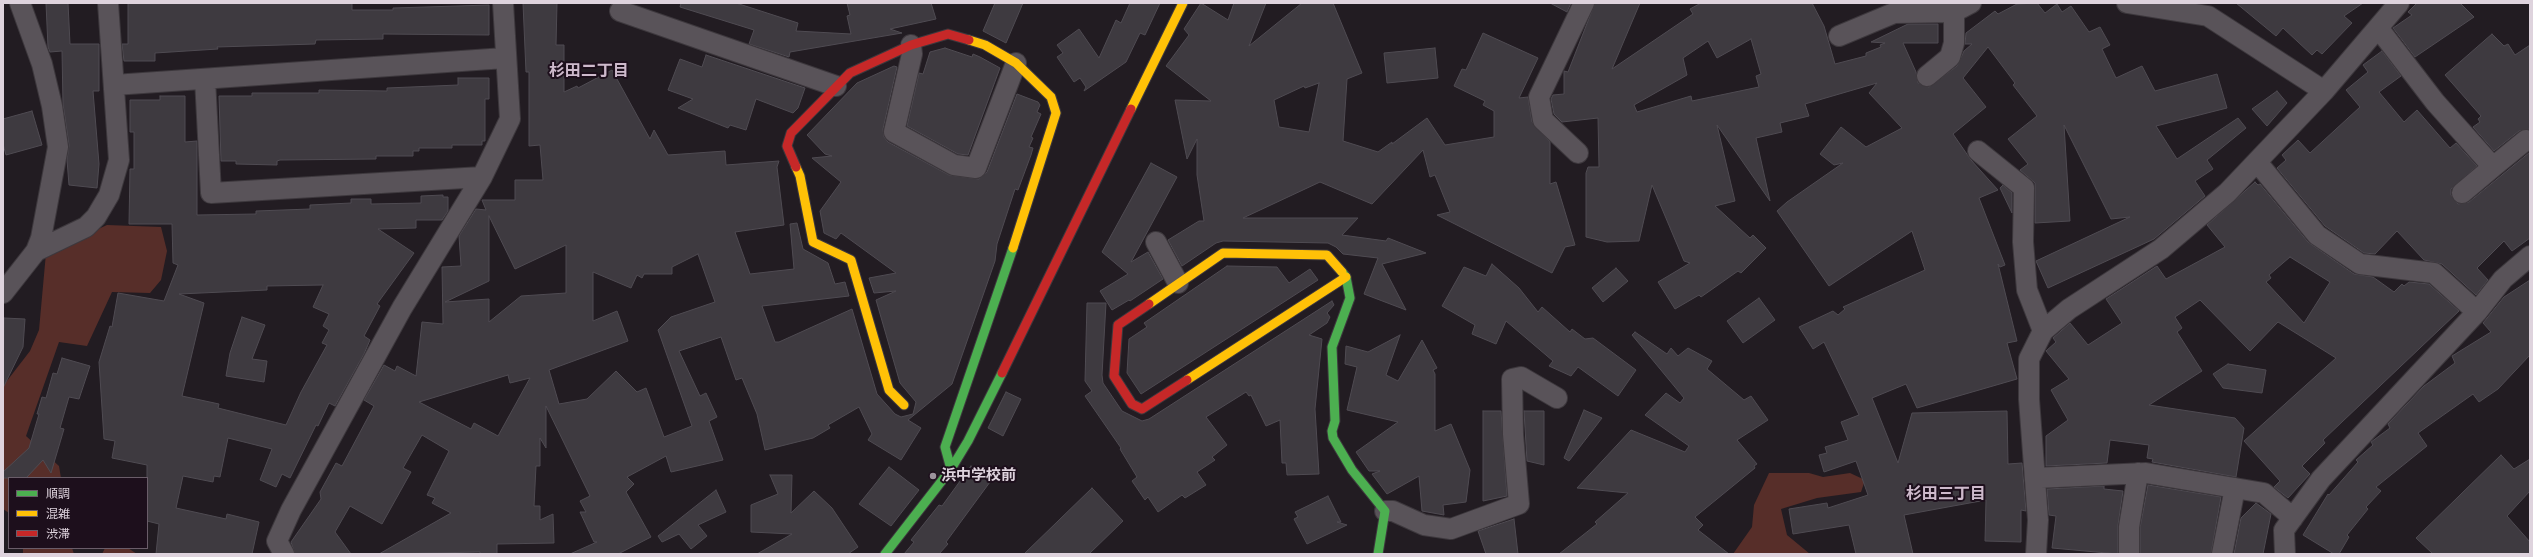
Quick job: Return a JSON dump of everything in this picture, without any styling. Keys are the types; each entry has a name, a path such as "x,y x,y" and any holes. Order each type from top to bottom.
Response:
{"street":[{"path":"3,293 36,251 41,238 58,146 52,106 42,64 20,3"},
{"path":"36,251 86,227 96,217 110,195 119,160 108,3"},
{"path":"284,554 277,540 291,510 402,308 482,177 510,119 502,3"},
{"path":"885,554 951,470 971,433 1184,3"},
{"path":"1578,153 1543,120 1539,96 1584,3"},
{"path":"2127,3 2208,16 2324,91"},
{"path":"2036,554 2038,520 2029,399 2029,359 2042,331 2069,309 2161,249 2228,193 2324,91 2379,29 2399,3"},
{"path":"1839,36 1894,13 1962,8 1950,57 1927,76"},
{"path":"620,11 836,86"},
{"path":"2379,29 2435,102 2493,167"},
{"path":"904,405 889,390 851,260 813,242 800,176 788,146 791,133 850,73 911,45 948,34 985,45 1016,63 1024,73 1051,97 1056,113 1033,192 951,426 945,447 951,470"},
{"path":"911,45 912,54 894,132 954,165 976,168 1016,63"},
{"path":"114,85 506,58"},
{"path":"205,79 211,193 482,177"},
{"path":"2462,193 2526,140"},
{"path":"1978,150 2024,188 2023,242 2027,290 2042,331"},
{"path":"2257,162 2317,235 2360,264 2434,273 2477,312"},
{"path":"1156,242 1178,283"},
{"path":"1346,277 1142,409 1132,404 1114,376 1118,325 1223,253 1326,255 1346,277 1350,298 1332,347 1335,421 1332,431 1333,438 1352,470 1385,511 1378,554"},
{"path":"2285,554 2284,530 2321,479 2477,312 2503,279 2530,256"},
{"path":"1385,511 1393,511 1424,525 1451,529 1520,504 1513,434 1512,379 1521,377 1557,398"},
{"path":"2035,478 2138,474 2236,488 2264,493 2293,518"},
{"path":"2129,554 2129,527 2138,474"},
{"path":"2222,554 2236,488"}],"shaded area":[{"path":"107,225 161,227 167,251 161,280 150,293 112,292 87,346 59,342 26,436 59,466 61,477 8,477 8,512 3,509 3,386 30,351 39,330 46,253"},
{"path":"1769,473 1809,473 1823,477 1850,473 1865,480 1861,492 1817,498 1781,509 1787,535 1810,554 1733,554 1752,527 1754,505"},
{"path":"23,549 72,549 74,554 23,554"},
{"path":"104,549 130,549 137,554 102,554"}],"building":[{"path":"46,3 68,3 70,44 99,44 99,91 93,91 99,164 97,188 69,185 67,160 69,145 63,104 62,51 50,52 48,47"},
{"path":"128,3 352,3 352,10 393,10 393,8 489,5 489,35 383,34 383,39 316,40 315,44 217,47 218,49 155,53 155,61 124,61 122,44 128,44"},
{"path":"523,3 557,3 556,45 564,45 564,92 577,86 578,88 612,70 650,139 654,130 668,155 725,151 726,165 779,161 777,167 784,225 735,232 750,274 794,269 790,224 797,223 803,249 828,263 835,284 845,282 849,296 762,306 775,342 779,342 852,309 877,394 895,414 901,417 913,414 916,402 900,383 876,300 896,291 874,293 869,278 896,273 841,233 836,239 824,233 820,211 841,182 812,158 832,156 825,154 807,135 857,83 894,66 897,67 883,129 884,137 888,142 949,175 979,179 987,172 1017,94 1038,102 1040,105 1037,112 1041,114 1031,137 1033,138 1029,147 1033,148 1031,155 1018,190 1015,189 997,244 995,261 952,384 908,420 921,428 901,460 868,440 872,434 859,407 828,425 830,428 813,438 765,450 757,414 742,378 736,380 721,337 679,351 700,396 706,393 717,417 709,421 723,460 671,472 666,456 627,477 634,484 626,492 651,537 618,554 570,554 597,542 594,542 580,512 586,512 580,501 590,496 546,406 546,448 540,438 540,466 536,466 534,506 540,506 540,520 553,514 554,543 497,544 497,554 480,554 480,552 379,554 451,513 432,503 435,498 427,495 449,451 422,435 403,468 411,472 382,524 350,506 335,532 351,554 295,554 291,542 321,499 320,492 336,463 342,466 374,406 364,400 384,365 395,371 397,366 416,376 422,322 443,324 442,267 461,266 459,236 476,209 486,210 482,200 515,200 515,180 543,180 540,145 529,146 529,72 526,72","holes":["489,216 515,269 566,245 566,293 521,296 489,322 489,299 445,302 489,281","698,254 715,302 671,317 658,330 692,426 664,437 646,388 637,392 616,371 587,399 559,404 549,370 628,341 617,311 593,321 593,272 631,288 637,275 642,278 644,274 672,274 672,267","508,375 510,383 530,378 498,436 474,423 471,429 419,402"]},
{"path":"681,3 736,3 798,23 796,31 851,34 847,16 850,15 847,3 931,3 936,19 890,29 902,33 790,52 789,57 749,44 754,30 680,7"},
{"path":"995,3 1023,3 1006,43 983,31"},
{"path":"1130,3 1160,3 1145,35 1140,33 1126,62 1084,91 1086,87 1080,78 1074,82 1057,57 1063,53 1057,45 1079,29 1099,58 1116,20 1121,23"},
{"path":"1201,3 1228,20 1234,3 1266,3 1249,46 1302,3 1333,3 1362,73 1347,79 1343,141 1378,152 1392,142 1392,144 1427,118 1445,145 1494,137 1494,111 1483,105 1485,101 1454,86 1462,69 1466,70 1483,33 1538,58 1519,98 1528,97 1532,122 1550,142 1550,184 1556,182 1575,245 1565,247 1552,273 1437,215 1450,212 1435,175 1430,177 1423,150 1372,204 1320,182 1243,218 1358,218 1342,235 1386,241 1388,238 1426,253 1382,264 1406,310 1364,294 1378,258 1343,254 1336,247 1328,243 1223,241 1216,243 1182,266 1168,240 1199,221 1204,221 1197,175 1197,139 1187,159 1175,100 1211,101 1166,66 1189,35 1184,29","holes":["1319,83 1309,132 1279,127 1274,100 1304,86 1305,88"]},
{"path":"1550,3 1571,3 1567,12"},
{"path":"1595,3 1640,3 1612,69 1693,14 1690,9 1701,3 1812,3 1824,26 1835,64 1866,56 1866,53 1881,47 1880,45 1885,43 1871,42 1908,24 1938,24 1938,43 1903,43 1916,72 1918,83 1929,87 1957,66 1964,51 1972,44 1965,44 1966,33 1995,11 1998,14 2017,4 2037,3 2045,13 2057,4 2062,12 2071,6 2089,32 2100,27 2110,45 2102,49 2116,78 2142,66 2155,91 2217,74 2227,108 2156,126 2177,159 2238,118 2246,128 2207,160 2213,169 2195,181 2205,196 2154,239 2048,288 2036,261 2130,217 2111,219 2064,125 2070,221 2035,223 2035,183 2020,170 2028,164 2008,139 2037,116 2013,85 2015,83 1988,47 1963,78 1986,107 1953,134 1971,160 1998,190 1979,198 2005,265 2000,267 1998,264 2017,341 2007,343 2017,379 1917,408 1906,384 1872,398 1898,463 1912,413 2007,411 2008,464 2022,463 2026,511 2021,510 2021,542 1985,541 1986,500 1904,515 1913,554 1856,554 1849,525 1793,534 1789,509 1827,503 1828,508 1868,495 1856,461 1824,472 1819,455 1827,453 1825,447 1848,440 1841,422 1859,415 1824,342 1813,349 1799,327 1833,311 1838,315 1845,309 1843,307 1925,270 1912,231 1829,286 1777,211 1787,202 1843,163 1834,165 1820,154 1841,127 1866,147 1902,128 1869,93 1877,83 1805,104 1809,116 1780,123 1782,132 1756,138 1770,201 1717,125 1735,201 1715,206 1750,238 1753,235 1766,248 1741,273 1738,271 1701,297 1699,295 1675,309 1658,282 1690,263 1684,261 1652,185 1639,241 1607,242 1586,237 1586,173 1588,167 1599,167 1598,118 1562,122 1554,114 1551,99 1553,95 1564,94 1564,71 1568,72","holes":["1751,39 1761,74 1756,76 1759,87 1692,101 1691,96 1637,112 1634,105 1687,75 1683,58 1708,41 1717,58"]},
{"path":"2236,3 2363,3 2344,16 2352,23 2322,54 2317,50 2312,55 2283,28 2276,36"},
{"path":"2417,3 2460,3 2474,17 2415,57 2393,28 2412,15 2408,12"},
{"path":"2492,34 2504,46 2508,44 2515,55 2530,45 2530,129 2519,131 2494,151 2473,127 2480,122 2478,119 2481,116 2445,75"},
{"path":"945,48 972,57 973,54 1000,68 968,155 958,154 907,126 919,73 923,74 930,52"},
{"path":"1435,48 1438,78 1387,83 1384,53"},
{"path":"2382,51 2401,76 2379,92 2404,122 2417,110 2450,148 2456,143 2477,166 2451,189 2451,195 2458,204 2469,202 2530,152 2530,238 2512,251 2504,241 2477,268 2488,280 2476,295 2442,264 2424,260 2397,231 2375,254 2364,253 2325,226 2277,168 2286,160 2282,155 2298,140 2310,153 2360,107 2346,90 2368,72 2363,65"},
{"path":"706,55 805,88 798,108 793,113 756,99 746,130 730,125 728,128 678,108 693,99 668,90 680,59 702,67"},
{"path":"458,78 489,78 489,99 485,99 485,141 482,141 482,145 452,145 452,148 419,148 419,151 413,151 413,156 376,156 376,159 280,160 277,161 277,165 236,164 236,161 221,161 219,96 252,96 252,93 319,93 319,90 387,91 387,88 458,85"},
{"path":"2277,91 2287,103 2267,126 2252,109"},
{"path":"160,96 185,96 185,142 197,141 197,215 256,214 256,211 310,209 310,205 351,203 351,199 371,199 371,204 421,203 421,196 443,195 443,197 448,197 448,211 442,220 416,220 416,228 378,229 414,253 377,304 380,306 364,336 370,340 364,354 335,406 329,403 318,426 316,425 290,478 282,474 276,487 260,480 272,449 228,438 220,477 214,476 213,482 183,476 176,508 226,519 227,514 259,522 252,554 156,554 159,524 148,521 147,465 112,458 115,441 104,439 99,362 110,326 112,327 118,293 164,301 178,265 173,263 172,224 129,224 130,169 134,169 134,132 130,132 130,100 160,100","holes":["323,285 313,307 329,314 323,326 329,330 322,343 327,345 301,392 286,425 218,408 219,404 182,396 204,303 179,294 267,290 267,286"]},
{"path":"32,111 42,145 6,155 3,144 3,119"},
{"path":"1151,163 1177,177 1131,262 1148,252 1163,279 1130,301 1129,300 1112,310 1100,291 1128,274 1102,252"},
{"path":"2255,182 2258,185 2260,184 2308,242 2354,274 2373,277 2394,292 2402,284 2404,286 2409,282 2429,284 2459,311 2323,440 2325,443 2302,466 2310,474 2288,498 2274,487 2280,481 2244,441 2336,358 2278,322 2250,351 2200,300 2175,317 2182,328 2177,332 2202,371 2149,405 2235,418 2244,428 2236,477 2152,462 2153,459 2147,458 2149,445 2110,440 2107,463 2046,466 2046,436 2068,420 2051,390 2069,379 2046,351 2056,342 2053,338 2070,323 2088,345 2122,323 2106,299 2157,266 2166,279 2225,247 2207,225","holes":["2290,257 2330,282 2304,323 2266,282 2271,278 2269,275"]},
{"path":"2003,185 2012,193 2012,213 2000,188"},
{"path":"1492,264 1519,288 1538,312 1542,307 1570,332 1572,329 1585,339 1593,338 1636,370 1618,396 1578,367 1571,376 1549,366 1553,361 1506,321 1496,344 1472,334 1475,325 1442,306 1464,267 1486,276"},
{"path":"1227,266 1277,267 1289,283 1310,269 1318,280 1141,394 1127,373 1129,339 1147,327 1144,323"},
{"path":"1616,268 1628,281 1603,302 1592,288"},
{"path":"2530,280 2530,355 2498,389 2479,402 2473,394 2418,433 2427,446 2376,487 2381,491 2366,507 2368,509 2347,535 2349,537 2339,554 2334,554 2303,535 2328,494 2329,495 2358,462 2356,460 2373,445 2371,442 2390,428 2388,424 2424,386 2455,363 2452,356 2491,332 2483,323 2504,297"},
{"path":"1759,298 1775,320 1743,343 1727,321"},
{"path":"1332,301 1334,305 1327,313 1330,317 1327,323 1309,335 1322,339 1315,409 1319,474 1287,475 1286,463 1282,463 1280,420 1266,426 1251,395 1249,396 1246,392 1206,417 1227,445 1212,457 1215,460 1197,472 1206,485 1185,498 1182,495 1158,512 1148,497 1145,500 1132,481 1137,477 1120,449 1121,448 1085,396 1092,391 1085,381 1087,303 1106,303 1102,375 1103,383 1122,411 1142,421 1149,419"},
{"path":"242,317 265,325 252,359 267,361 264,382 226,376 230,353"},
{"path":"4,318 25,319 23,347 3,388"},
{"path":"1635,332 1667,354 1671,348 1678,356 1688,348 1712,361 1707,369 1744,400 1751,396 1768,420 1737,440 1757,464 1754,466 1755,468 1695,517 1703,525 1698,530 1729,554 1559,554 1597,524 1595,522 1628,493 1577,488 1631,430 1685,452 1689,446 1645,415 1666,393 1680,403 1684,398 1632,335"},
{"path":"1400,335 1386,375 1398,381 1422,340 1437,368 1433,370 1435,374 1435,431 1451,424 1470,470 1466,502 1443,505 1444,515 1422,511 1419,476 1387,494 1372,474 1380,471 1369,471 1356,452 1398,422 1347,410 1357,367 1345,364 1346,346 1368,352"},
{"path":"62,358 90,366 79,399 69,397 60,428 64,429 51,473 43,460 27,477 3,478 3,472 29,448 39,414 37,414 42,397 46,398 53,373 57,374"},
{"path":"2228,364 2266,370 2262,393 2223,388 2213,374"},
{"path":"1006,392 1021,399 1003,436 988,428"},
{"path":"1584,410 1602,418 1569,461 1564,458"},
{"path":"1483,411 1501,411 1507,496 1483,501"},
{"path":"1524,411 1544,411 1544,465 1527,461"},
{"path":"2501,455 2514,469 2530,459 2530,491 2507,516 2530,542 2530,554 2433,554 2416,538"},
{"path":"971,466 990,482 946,542 948,544 939,554 904,554 914,542 911,540 939,505 942,506"},
{"path":"889,467 919,490 891,526 859,504"},
{"path":"770,475 792,475 791,513 814,491 832,508 858,547 848,554 757,554 792,534 751,532 751,505 778,494"},
{"path":"2148,485 2221,497 2211,554 2140,554 2140,528"},
{"path":"2104,486 2104,489 2123,491 2118,525 2118,554 2052,548 2056,516 2049,515 2047,489"},
{"path":"1092,488 1123,521 1089,554 1024,554"},
{"path":"716,490 726,512 698,525 707,536 691,549 679,534 662,542 658,536"},
{"path":"1328,496 1341,522 1337,522 1347,525 1307,544 1294,519 1298,517 1295,512"},
{"path":"2256,503 2271,514 2263,554 2234,554 2241,518"},
{"path":"1514,519 1518,554 1486,554 1478,531"}],"traffic: fast":[{"path":"951,469 945,447 1013,248"},
{"path":"1342,272 1346,277 1350,298 1332,347 1335,421 1332,431 1333,438 1352,470 1385,511 1378,554"},
{"path":"885,554 951,469 968,441 1002,373"}],"traffic: slow":[{"path":"1131,109 1183,3"},
{"path":"969,40 985,45 1016,63 1051,97 1056,113 1013,248"},
{"path":"796,167 800,176 813,242 851,260 889,390 904,405"},
{"path":"1149,304 1223,253 1327,255 1342,272"},
{"path":"1187,380 1346,277"}],"traffic: jam":[{"path":"796,167 787,146 791,133 850,73 911,45 948,34 969,40"},
{"path":"1002,373 1131,109"},
{"path":"1149,304 1118,325 1114,376 1132,404 1142,409 1187,380"}],"place":[{"name":"浜中学校前","path":"933,476"}],"district":[{"name":"杉田二丁目","path":"589,72"},
{"name":"杉田三丁目","path":"1946,495"}]}
